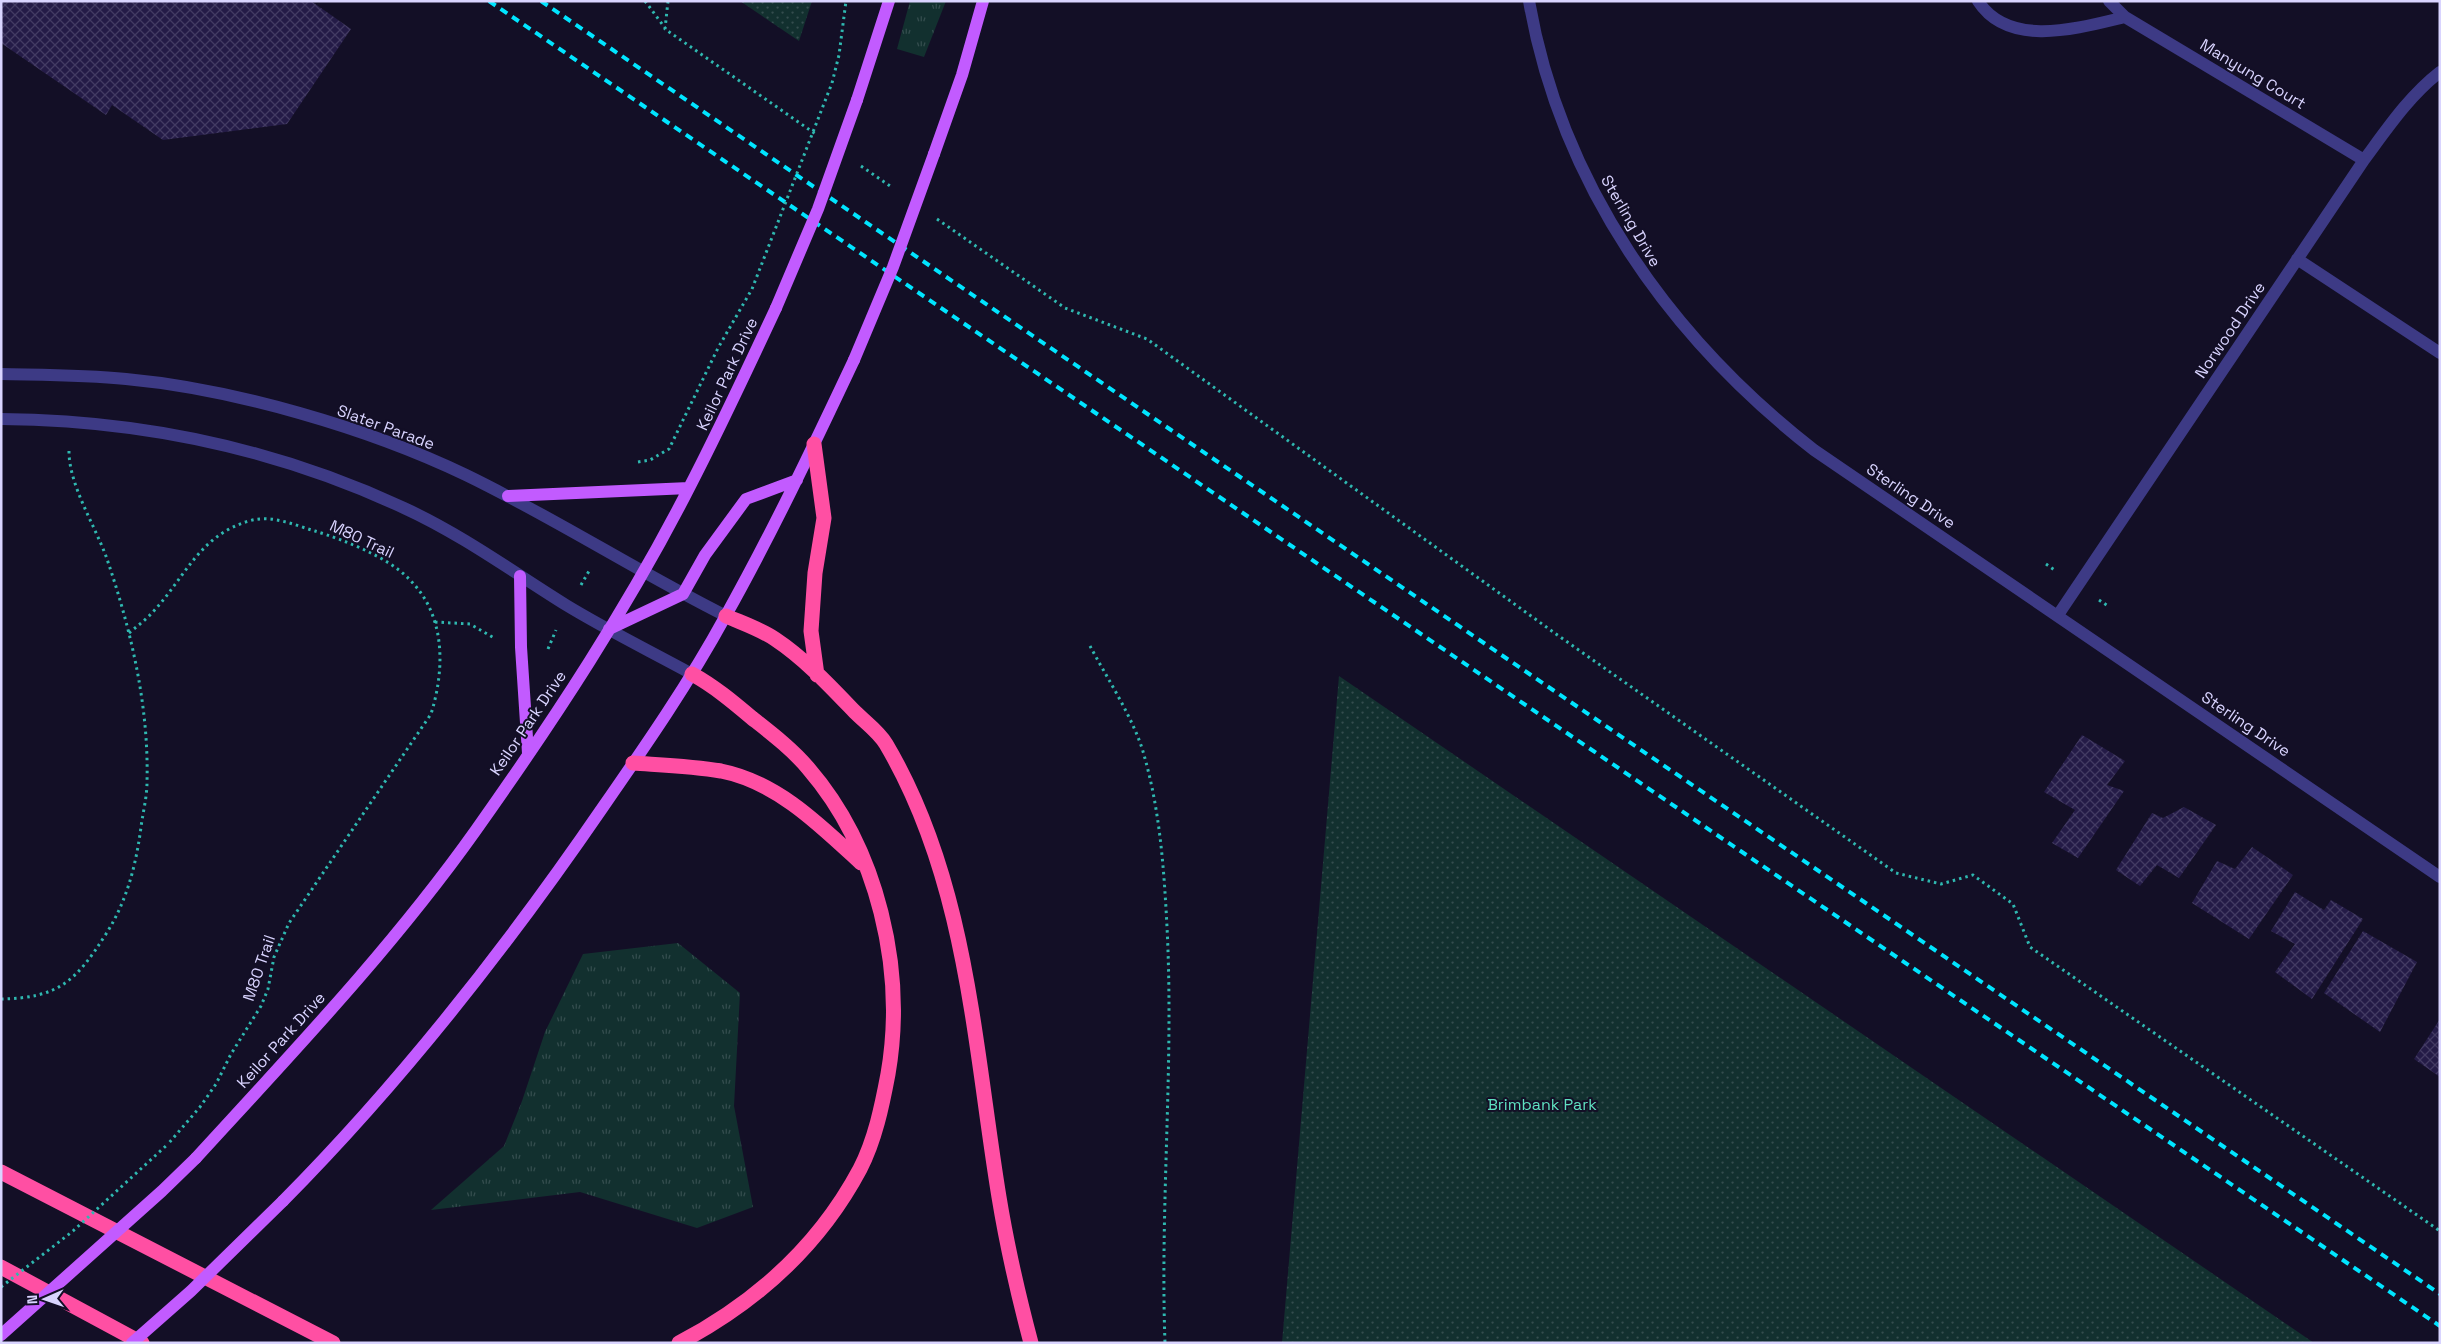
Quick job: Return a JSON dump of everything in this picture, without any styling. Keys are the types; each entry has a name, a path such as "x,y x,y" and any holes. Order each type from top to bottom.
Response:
{"highway":[{"path":"814,444 824,518 815,573 811,631 818,674"},
{"path":"726,616 774,638 818,674 886,742 916,806 942,871 958,936 974,1024 999,1197 1014,1278 1031,1343"},
{"path":"679,1343 713,1325 771,1282 808,1245 842,1198 860,1168 872,1139 881,1108 892,1046 894,999 884,918 848,828 808,768 730,699 692,674"},
{"path":"633,763 694,767 723,772 747,780 796,806 865,867"},
{"path":"1,1172 333,1343"},
{"path":"1,1267 142,1343"}],"main road":[{"name":"Keilor Park Drive","path":"1,1335 148,1205 196,1158 305,1039 407,920 476,831 528,753 609,629 643,571 689,488 776,308 818,209 858,100 889,1"},
{"path":"132,1343 191,1291 335,1149 467,994 529,912 633,763 692,674 726,616 797,480 854,360 893,267 934,154 962,75 983,1"},
{"path":"609,629 683,594 705,555 746,499 797,480"},
{"path":"508,496 689,488"},
{"path":"520,576 521,647 528,753"}],"street":[{"name":"Sterling Drive","path":"1529,1 1545,70 1567,132 1592,188 1622,245 1653,289 1724,372 1771,416 1814,450 2440,877"},
{"path":"1978,1 1986,13 2014,28 2058,31 2125,17"},
{"name":"Manyung Court","path":"2109,1 2125,17 2364,160"},
{"name":"Norwood Drive","path":"2058,615 2364,160 2400,113 2426,83 2440,72"},
{"path":"2297,259 2440,353"},
{"name":"Slater Parade","path":"1,374 125,379 167,384 222,394 318,420 368,436 413,452 508,496 726,616"},
{"path":"1,419 72,421 122,426 225,444 317,473 405,508 440,526 609,629 692,674"}],"path":[{"path":"645,1 666,29 820,137"},
{"path":"666,29 668,1"},
{"path":"634,462 650,460 669,450 718,348 752,289 832,83 840,55 846,1"},
{"path":"853,160 894,188"},
{"path":"934,217 1065,308 1148,340 1556,634 1896,873 1941,884 1973,875 2014,904 2030,947 2440,1231"},
{"path":"1,999 33,998 69,982 92,956 118,916 136,865 147,783 142,697 129,633 122,602 69,463 72,421"},
{"name":"M80 Trail","path":"1,1288 73,1231 168,1144 200,1107 216,1084 231,1054 261,1006 268,989 274,957 289,923 431,714 437,694 441,668 440,642 436,622 424,598 410,579 382,559 326,535 275,519 249,521 213,539 198,553 150,616 129,633"},
{"path":"1090,646 1122,706 1144,753 1158,816 1169,977 1170,1035 1163,1298 1165,1343"}],"green space":[{"path":"740,1 812,1 799,41"},
{"path":"910,1 946,1 924,57 897,49"},
{"name":"Brimbank Park","path":"1339,676 2314,1343 1282,1343"},
{"path":"678,943 740,993 734,1106 753,1207 697,1228 580,1192 431,1210 504,1146 522,1101 545,1032 583,954"}],"building":[{"path":"1,1 311,1 351,29 287,124 163,140 112,105 106,115 1,43"},
{"path":"2082,735 2125,761 2107,785 2124,791 2078,858 2052,843 2075,810 2044,792"},
{"path":"2184,807 2216,825 2179,878 2157,865 2140,886 2116,870 2152,813 2163,818"},
{"path":"2252,847 2293,875 2249,939 2192,903 2217,861 2235,869"},
{"path":"2295,892 2324,910 2331,900 2363,919 2312,999 2275,972 2295,944 2271,931"},
{"path":"2363,931 2417,962 2380,1032 2324,993"},
{"path":"2440,1019 2440,1077 2414,1059"}],"railway":[{"path":"489,1 2440,1326"},
{"path":"541,1 2440,1294"}]}
